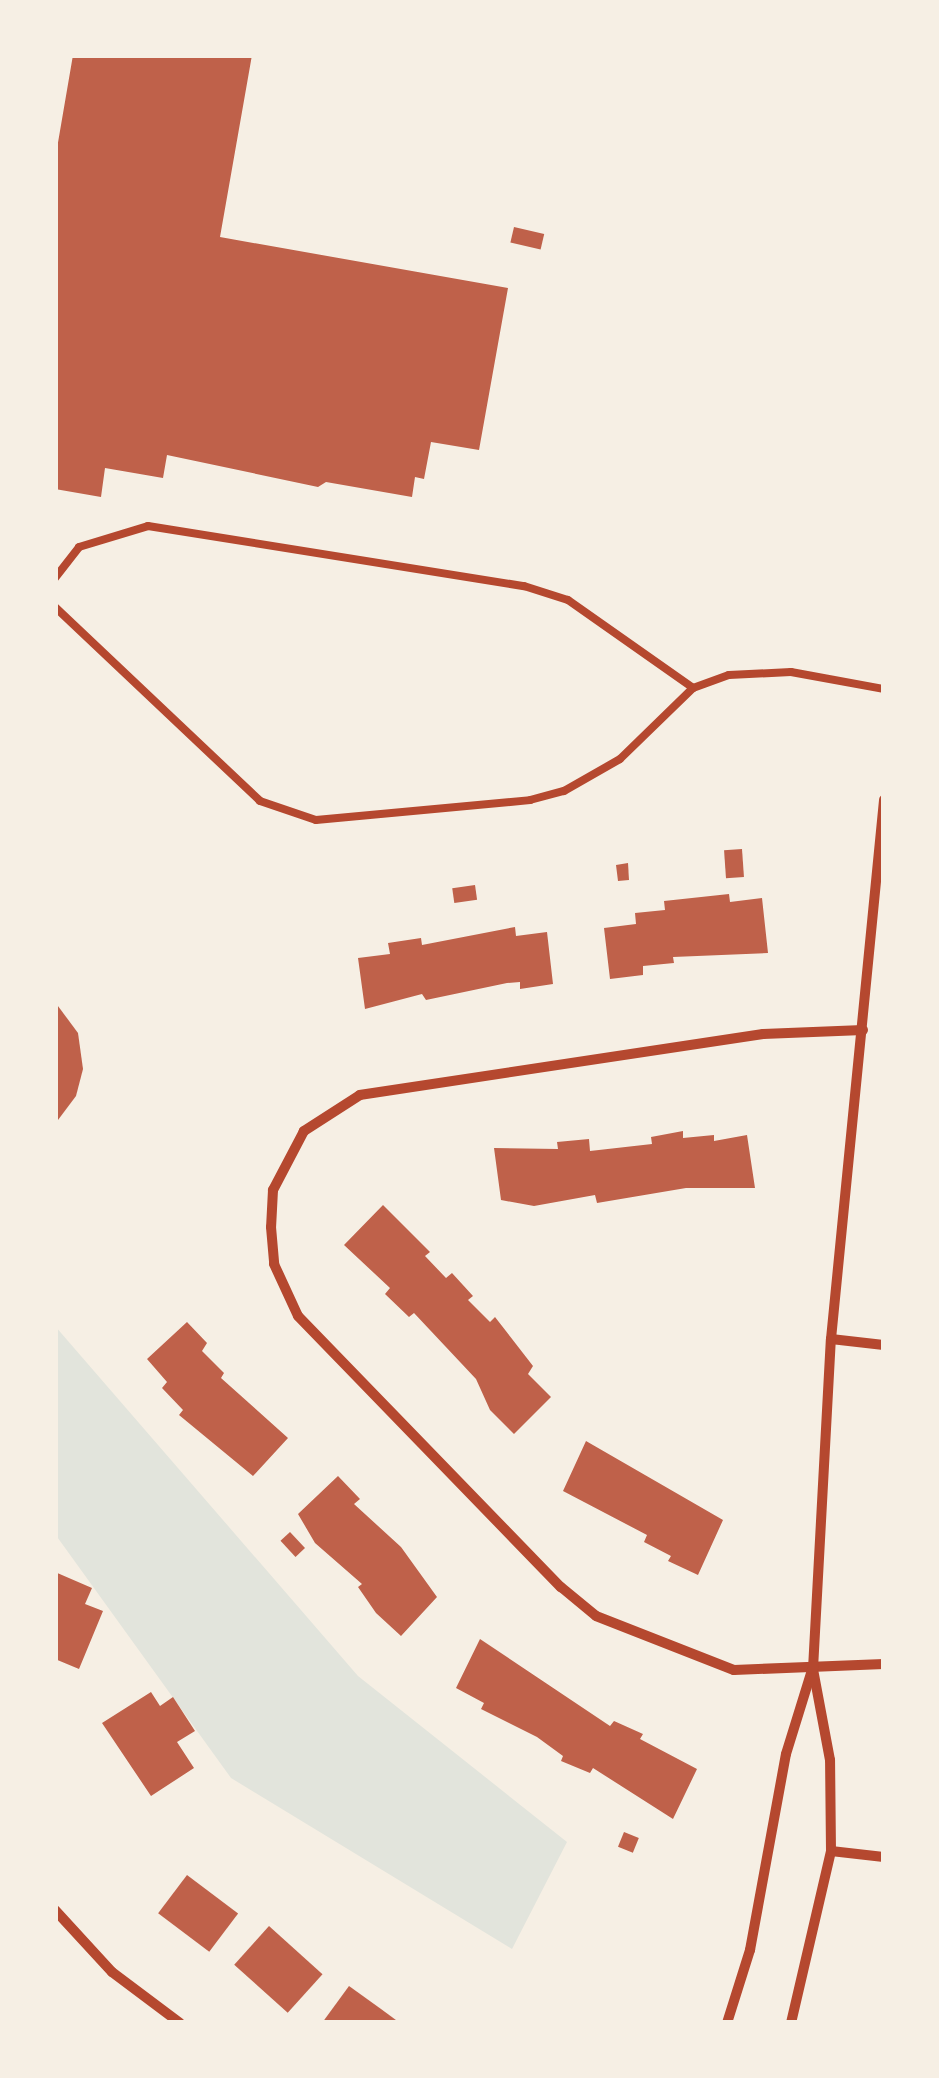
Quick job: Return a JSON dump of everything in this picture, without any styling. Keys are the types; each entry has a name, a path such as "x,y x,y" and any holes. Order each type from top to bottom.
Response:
{"street":[{"path":"791,2023 831,1851 830,1760 813,1669 831,1340 884,800"},
{"path":"863,1030 763,1034 360,1095 304,1131 273,1190 274,1264 298,1316 561,1587 596,1616 734,1670 884,1664"},
{"path":"831,1340 884,1345"},
{"path":"727,2023 750,1950 786,1754 813,1669"},
{"path":"831,1851 884,1857"},
{"path":"55,1910 112,1972 180,2023"}],"lane":[{"path":"55,578 79,547 148,526 504,583 568,600 693,688"},
{"path":"55,606 260,802 316,820 514,802 564,791 620,759 693,688 756,669 884,690"}],"shaded area":[{"path":"55,1326 358,1676 567,1842 512,1949 231,1778 55,1534"}],"building":[{"path":"73,55 252,55 220,237 508,288 479,450 431,442 424,479 415,477 412,497 326,482 318,487 167,455 163,478 105,468 101,497 55,489 55,160"},
{"path":"514,227 544,234 541,250 510,243"},
{"path":"742,849 744,877 726,878 724,850"},
{"path":"628,863 629,880 618,881 616,865"},
{"path":"475,885 477,900 454,903 452,888"},
{"path":"729,894 730,902 762,898 768,953 673,957 674,963 643,966 643,975 610,979 604,928 636,924 635,913 665,910 664,901"},
{"path":"515,927 516,936 547,932 553,984 520,989 520,982 507,983 426,1000 422,994 365,1009 358,958 390,954 388,943 421,938 422,945"},
{"path":"55,1002 78,1033 83,1069 76,1096 55,1124"},
{"path":"683,1131 683,1138 714,1135 714,1141 747,1135 755,1188 686,1188 597,1203 595,1195 534,1206 501,1200 494,1148 558,1149 557,1142 589,1139 590,1151 652,1144 651,1137"},
{"path":"383,1205 430,1252 425,1256 446,1278 452,1273 473,1296 468,1300 490,1322 495,1317 533,1366 528,1374 551,1397 514,1434 490,1410 476,1379 414,1313 409,1317 385,1294 390,1288 344,1245"},
{"path":"187,1322 207,1343 202,1351 224,1373 221,1378 288,1438 253,1476 179,1415 183,1410 162,1388 167,1382 147,1359"},
{"path":"586,1441 723,1520 698,1575 668,1561 671,1556 644,1542 647,1535 563,1491"},
{"path":"338,1476 360,1499 354,1504 401,1547 437,1597 401,1636 376,1613 358,1587 362,1584 315,1543 298,1514"},
{"path":"290,1532 305,1548 295,1557 280,1541"},
{"path":"55,1572 92,1588 85,1604 103,1611 79,1669 55,1659"},
{"path":"480,1639 610,1726 614,1721 643,1734 640,1739 697,1769 673,1819 593,1768 590,1773 561,1761 563,1756 537,1737 481,1709 484,1703 456,1688"},
{"path":"151,1692 160,1706 173,1697 195,1731 177,1742 194,1768 151,1796 102,1723"},
{"path":"624,1832 639,1838 633,1853 618,1847"},
{"path":"187,1875 238,1914 209,1952 158,1913"},
{"path":"269,1926 323,1974 288,2013 234,1965"},
{"path":"349,1986 381,2009 400,2023 322,2023"}]}
